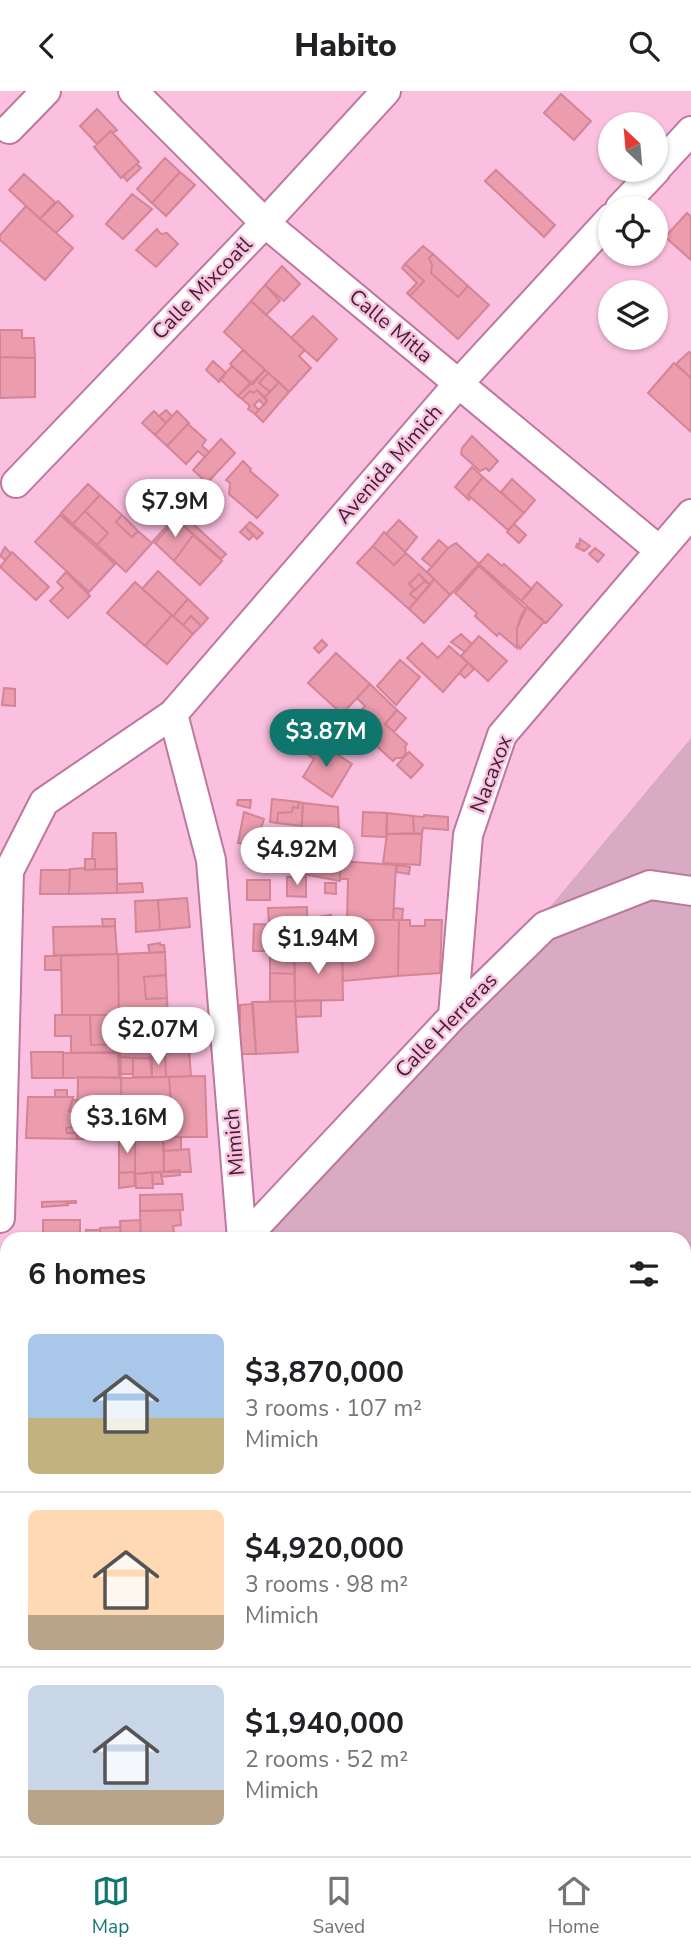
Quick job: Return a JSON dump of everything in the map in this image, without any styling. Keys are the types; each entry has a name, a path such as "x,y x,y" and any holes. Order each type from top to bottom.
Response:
{"street":[{"path":"9,129 46,91"},
{"name":"Calle Mitla","path":"132,91 265,222 659,550"},
{"name":"Calle Mixcoatl","path":"16,483 386,91"},
{"path":"668,156 691,131"},
{"path":"631,196 644,182"},
{"name":"Avenida Mimich","path":"0,1218 9,871 44,801 173,714 459,383 598,232"},
{"name":"Nacaxox","path":"453,1016 468,835 502,736 691,514"},
{"name":"Mimich","path":"173,714 211,860 242,1232"},
{"name":"Calle Herreras","path":"250,1232 453,1016 545,926 650,885 691,891"}],"shaded area":[{"path":"691,738 691,1232 251,1232 484,986"}],"building":[{"path":"561,94 591,121 574,140 544,113"},
{"path":"97,109 117,130 113,133 111,131 97,144 80,126"},
{"path":"111,131 139,162 121,178 94,147"},
{"path":"165,158 180,172 152,203 137,189"},
{"path":"137,164 141,168 127,181 123,176"},
{"path":"496,170 555,225 544,237 485,181"},
{"path":"180,172 195,185 166,216 152,203"},
{"path":"24,174 55,202 40,219 9,190"},
{"path":"132,194 152,209 123,239 106,224"},
{"path":"58,201 73,216 56,233 40,219"},
{"path":"26,206 73,248 45,280 0,240 0,235"},
{"path":"687,213 691,217 691,260 668,240 668,234"},
{"path":"157,229 161,234 167,233 178,244 156,267 136,250"},
{"path":"423,246 433,254 429,258 431,273 458,297 468,286 489,305 458,339 410,296 424,281 405,264"},
{"path":"433,254 468,286 458,297 431,273 429,258"},
{"path":"405,264 424,281 410,296 407,293 417,283 402,268"},
{"path":"282,266 300,284 284,301 265,285"},
{"path":"265,285 280,301 266,315 251,301"},
{"path":"251,301 305,350 299,356 311,368 289,392 224,332"},
{"path":"313,316 337,339 317,361 291,338"},
{"path":"0,330 22,330 22,338 34,338 35,358 0,357"},
{"path":"243,350 265,370 253,384 230,364"},
{"path":"689,352 691,354 691,378 676,364"},
{"path":"0,357 35,358 35,397 0,398"},
{"path":"213,361 226,373 219,382 206,370"},
{"path":"674,363 691,378 691,432 648,393"},
{"path":"232,366 250,383 238,396 220,379"},
{"path":"265,370 268,373 259,383 270,392 265,397 257,390 254,393 250,391 242,399 238,396"},
{"path":"268,373 279,382 270,392 259,383"},
{"path":"279,382 289,392 263,422 255,414 267,401 265,397"},
{"path":"257,390 267,401 264,405 259,400 254,405 259,410 255,414 242,399 250,391 254,393"},
{"path":"166,410 172,416 166,423 159,416"},
{"path":"154,411 166,423 155,435 142,423"},
{"path":"177,411 189,423 167,446 155,435"},
{"path":"188,424 206,440 202,446 209,452 205,457 198,451 186,464 167,446"},
{"path":"472,436 498,461 489,471 486,468 480,471 461,454 462,448"},
{"path":"221,439 235,453 207,483 193,470"},
{"path":"243,461 250,471 278,495 257,518 229,494 230,483 226,480"},
{"path":"472,467 483,477 468,495 469,500 455,487"},
{"path":"483,477 524,513 508,530 468,495"},
{"path":"512,479 535,500 524,513 501,492"},
{"path":"88,484 100,495 73,524 61,513"},
{"path":"100,495 122,515 116,522 132,537 138,531 152,543 126,572 97,545 108,533 85,511"},
{"path":"85,511 108,533 97,545 73,524"},
{"path":"180,512 226,554 221,559 180,522 182,519 179,516 155,543 153,541"},
{"path":"60,515 115,564 89,592 35,542"},
{"path":"122,515 138,531 132,537 116,522"},
{"path":"179,516 182,519 180,522 193,535 174,561 155,543"},
{"path":"399,520 417,537 405,552 386,534"},
{"path":"250,522 263,533 257,539 245,527"},
{"path":"514,524 526,535 519,543 507,532"},
{"path":"245,527 254,535 249,540 240,532"},
{"path":"384,532 408,555 405,554 394,565 373,546"},
{"path":"193,535 222,561 200,585 174,561"},
{"path":"580,539 590,546 584,551 576,547"},
{"path":"439,540 448,548 432,567 422,559"},
{"path":"456,543 479,564 450,595 427,572 448,548"},
{"path":"373,546 394,565 405,554 408,555 434,579 430,585 419,574 409,584 414,589 410,594 417,600 409,609 357,563"},
{"path":"5,547 11,554 5,560 0,556"},
{"path":"595,548 604,555 598,562 589,554"},
{"path":"12,552 49,587 36,600 0,567"},
{"path":"488,554 502,566 504,564 532,589 521,601 479,564"},
{"path":"479,566 526,609 517,628 517,648 499,633 497,636 455,593"},
{"path":"158,571 188,599 173,616 142,589"},
{"path":"66,572 90,596 68,618 50,601 63,588 57,582"},
{"path":"419,574 425,581 415,590 409,584"},
{"path":"434,579 450,595 424,623 409,609"},
{"path":"425,581 430,585 417,600 410,594"},
{"path":"135,582 172,615 145,646 107,613"},
{"path":"537,582 562,605 546,623 521,601"},
{"path":"188,599 208,618 201,626 191,616 183,625 173,616"},
{"path":"527,607 544,622 520,649 517,643 517,628"},
{"path":"172,615 193,634 167,664 145,646"},
{"path":"191,616 201,626 193,634 183,625"},
{"path":"461,634 472,644 465,652 451,642"},
{"path":"479,636 507,661 488,681 461,656"},
{"path":"322,640 327,645 319,653 314,648"},
{"path":"422,643 438,658 449,646 468,663 443,692 407,658"},
{"path":"336,653 370,684 342,714 308,683"},
{"path":"400,660 420,677 396,705 377,686"},
{"path":"468,663 474,669 465,678 459,673"},
{"path":"370,684 397,710 385,724 407,744 402,758 393,761 350,722 365,706 357,698"},
{"path":"4,688 15,689 15,706 2,705"},
{"path":"397,710 406,718 394,732 385,724"},
{"path":"316,740 352,764 332,797 303,777 314,759 307,754"},
{"path":"409,752 423,765 411,778 397,765"},
{"path":"272,799 299,802 298,808 293,807 292,812 278,813 277,823 270,822"},
{"path":"238,800 251,800 250,808 237,805"},
{"path":"299,802 303,803 302,826 277,823 278,813 292,812 293,807 298,808"},
{"path":"303,803 338,807 340,855 300,849"},
{"path":"244,812 264,819 256,845 238,843"},
{"path":"363,812 387,813 386,837 362,836"},
{"path":"387,813 413,816 414,833 387,834"},
{"path":"413,816 448,817 448,830 423,828 422,834 414,833"},
{"path":"93,833 116,833 117,869 95,869 95,859 92,859"},
{"path":"387,834 422,834 420,865 383,863"},
{"path":"340,842 351,843 351,856 340,855"},
{"path":"289,848 340,855 340,881 281,870 284,850 289,851"},
{"path":"85,859 95,859 95,869 85,870"},
{"path":"340,861 396,865 393,920 347,920 348,879 340,879"},
{"path":"397,865 410,867 409,874 396,872"},
{"path":"70,869 117,869 117,893 69,894"},
{"path":"41,870 70,870 69,894 40,894"},
{"path":"287,877 306,877 306,897 287,896"},
{"path":"247,880 270,880 270,900 247,900"},
{"path":"142,883 143,892 117,893 117,884"},
{"path":"325,883 336,883 336,894 325,893"},
{"path":"187,898 190,927 160,930 158,900"},
{"path":"158,900 160,930 136,932 135,901"},
{"path":"307,907 308,951 296,951 296,926 269,924 268,908"},
{"path":"394,908 403,909 402,920 393,920"},
{"path":"331,915 332,925 320,927 318,917"},
{"path":"102,919 115,919 115,926 103,927"},
{"path":"341,920 399,920 398,976 343,981"},
{"path":"399,920 410,920 410,926 425,926 425,920 442,920 440,973 398,976"},
{"path":"254,924 296,926 296,951 253,951"},
{"path":"115,926 117,954 54,956 53,927"},
{"path":"148,945 164,945 165,952 150,953"},
{"path":"270,951 294,951 295,974 270,973"},
{"path":"294,951 342,951 343,1000 295,1001"},
{"path":"165,952 166,975 144,977 146,999 167,998 168,1016 119,1017 118,954"},
{"path":"118,954 119,1015 62,1015 61,955"},
{"path":"61,955 61,970 45,970 45,956"},
{"path":"270,973 295,974 295,1001 270,1002"},
{"path":"166,975 167,998 146,999 144,977"},
{"path":"321,1000 321,1016 296,1017 295,1001"},
{"path":"295,1001 298,1052 256,1054 252,1002"},
{"path":"253,1004 256,1054 240,1054 240,1005"},
{"path":"55,1015 90,1015 91,1045 115,1044 115,1053 71,1053 71,1036 55,1036"},
{"path":"90,1015 118,1015 119,1044 91,1045"},
{"path":"118,1015 121,1078 118,1052 115,1053 115,1044 119,1044"},
{"path":"153,1016 152,1028 166,1028 165,1056 150,1059 120,1057 119,1017"},
{"path":"165,1049 189,1049 191,1076 166,1077"},
{"path":"31,1052 63,1052 63,1078 32,1078"},
{"path":"118,1052 119,1077 63,1078 63,1053"},
{"path":"165,1056 166,1077 152,1077 150,1057"},
{"path":"120,1057 133,1058 133,1074 120,1074"},
{"path":"133,1058 152,1058 152,1077 133,1077"},
{"path":"205,1076 207,1137 173,1137 169,1077"},
{"path":"78,1077 121,1078 122,1139 77,1139"},
{"path":"169,1077 172,1115 148,1116 150,1138 122,1139 121,1078"},
{"path":"55,1090 67,1090 67,1097 55,1097"},
{"path":"28,1097 73,1097 69,1111 73,1113 73,1127 66,1128 67,1133 77,1133 77,1139 26,1138"},
{"path":"73,1100 76,1100 77,1133 67,1133 66,1128 73,1127 73,1113 69,1111"},
{"path":"172,1115 173,1137 150,1138 148,1116"},
{"path":"181,1137 181,1150 164,1151 163,1138"},
{"path":"135,1138 163,1138 164,1172 135,1174"},
{"path":"135,1138 135,1172 119,1173 119,1139"},
{"path":"189,1149 191,1172 164,1172 164,1151"},
{"path":"180,1170 180,1175 161,1177 161,1172"},
{"path":"134,1172 135,1186 119,1188 119,1173"},
{"path":"152,1172 161,1172 163,1184 153,1184"},
{"path":"152,1172 153,1188 136,1188 135,1174"},
{"path":"182,1194 183,1210 140,1211 140,1195"},
{"path":"76,1201 67,1203 68,1205 42,1207 42,1202"},
{"path":"180,1210 181,1225 173,1226 174,1232 141,1232 140,1211"},
{"path":"43,1220 80,1220 80,1232 43,1232"},
{"path":"140,1220 141,1232 121,1232 120,1221"},
{"path":"120,1227 120,1232 100,1232 100,1228"}]}
